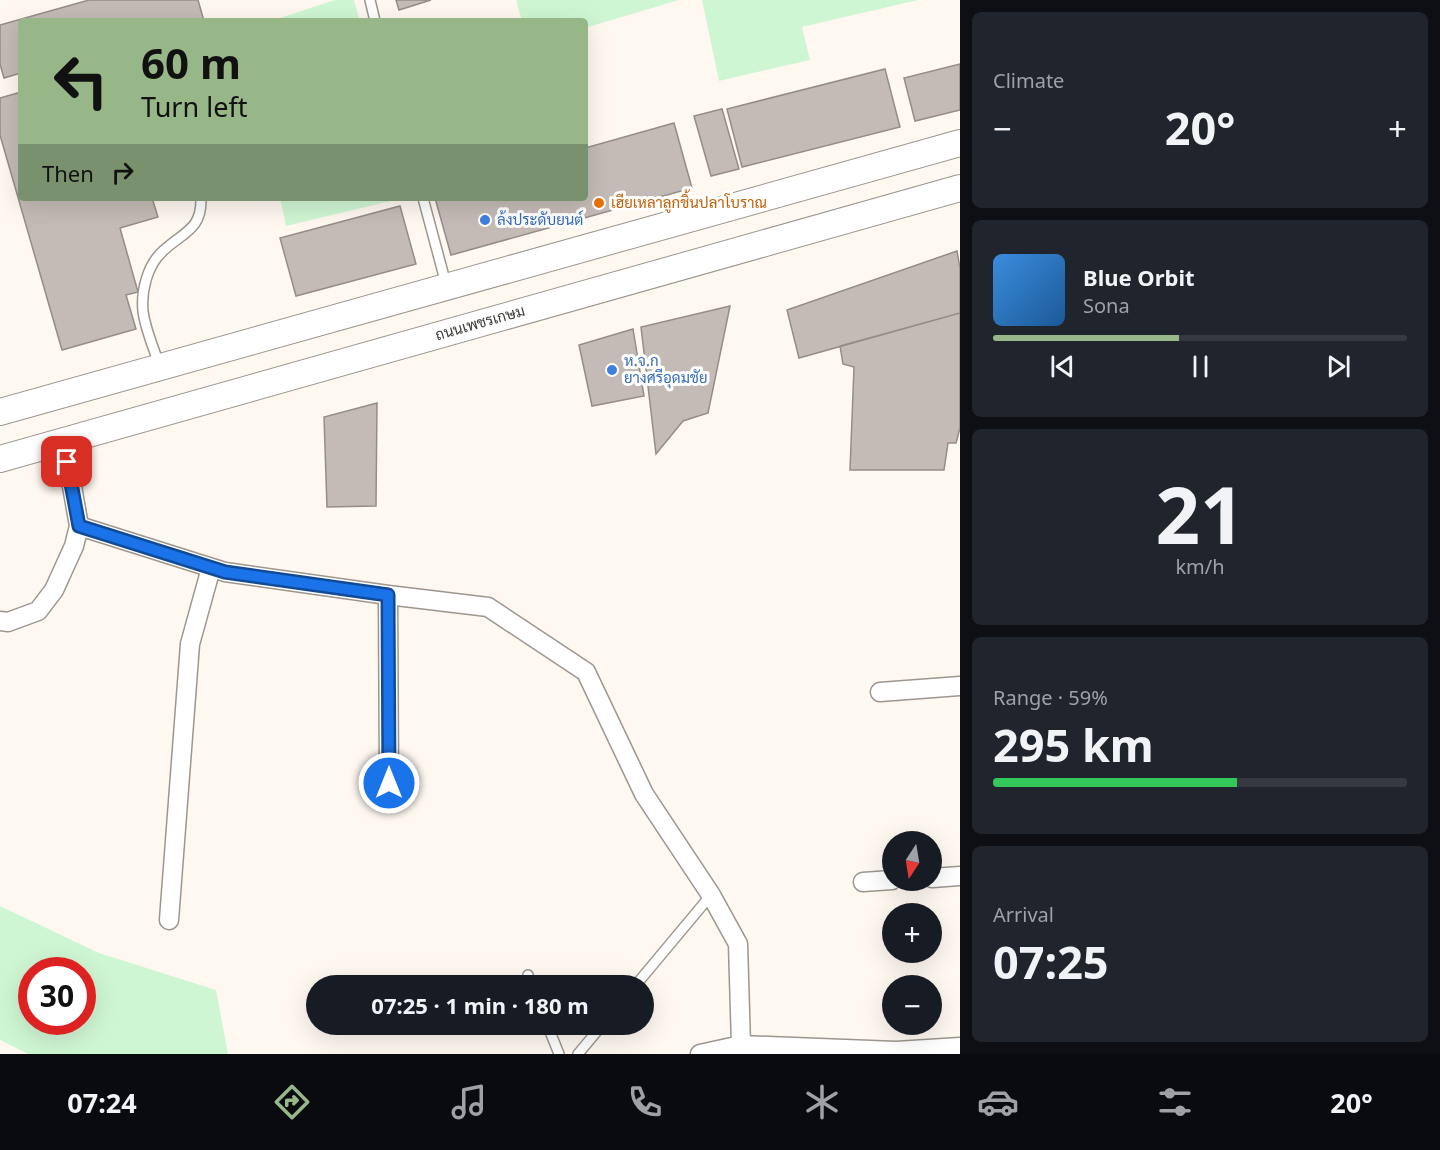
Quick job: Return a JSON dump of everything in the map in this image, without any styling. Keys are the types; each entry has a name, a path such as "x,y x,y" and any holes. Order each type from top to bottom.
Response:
{"main road":[{"path":"0,412 960,143"},
{"name":"ถนนเพชรเกษม","path":"0,459 960,188"}],"street":[{"path":"0,621 8,622 38,611 54,590 74,546 79,526 64,441"},
{"path":"79,526 225,572 488,607 586,672 644,794 711,895 738,944 741,1046"},
{"path":"169,920 190,644 211,568"},
{"path":"388,595 389,783"},
{"path":"880,692 960,686"},
{"path":"942,877 960,876"},
{"path":"863,882 882,881"},
{"path":"700,1054 741,1046 896,1051 960,1047"}],"lane":[{"path":"370,0 374,18"},
{"path":"160,367 143,312 148,272 161,252 193,227 201,213 201,201"},
{"path":"424,201 447,287"},
{"path":"644,975 711,895"},
{"path":"552,1035 560,1054"},
{"path":"578,1054 594,1035"}],"green space":[{"path":"335,0 354,0 359,18 280,18"},
{"path":"516,0 679,0 588,27 588,18 521,18"},
{"path":"702,0 918,0 802,27 810,60 719,81"},
{"path":"281,201 390,201 286,226"},
{"path":"0,906 99,953 216,990 228,1054 28,1054 0,1040"}],"building":[{"path":"89,0 198,0 203,18 25,18"},
{"path":"396,0 431,0 399,10"},
{"path":"18,20 18,74 4,78 0,64 0,25"},
{"path":"960,64 960,110 915,121 904,78"},
{"path":"885,69 900,127 742,167 727,109"},
{"path":"18,93 18,197 0,135 0,98"},
{"path":"722,109 739,169 711,176 694,116"},
{"path":"674,123 692,188 451,255 436,201 588,201 588,147"},
{"path":"19,201 153,201 158,217 120,228 138,292 126,295 136,329 62,350"},
{"path":"400,206 416,264 296,296 280,238"},
{"path":"957,251 960,268 960,313 799,358 787,310"},
{"path":"730,306 708,413 683,421 656,454 641,327"},
{"path":"960,313 960,428 956,443 948,443 944,470 850,470 854,367 843,364 840,346"},
{"name":"ห.จ.ก ยางศรีอุดมชัย","path":"633,329 644,396 592,406 579,345"},
{"path":"377,403 376,506 327,507 324,417"}],"place":[{"name":"เฮียเหลาลูกชิ้นปลาโบราณ","path":"599,203"},
{"name":"ล้งประดับยนต์","path":"485,220"},
{"name":"ห.จ.ก ยางศรีอุดมชัย","path":"612,370"}],"route":[{"path":"67,462 79,526 225,572 388,595 389,783"}]}
